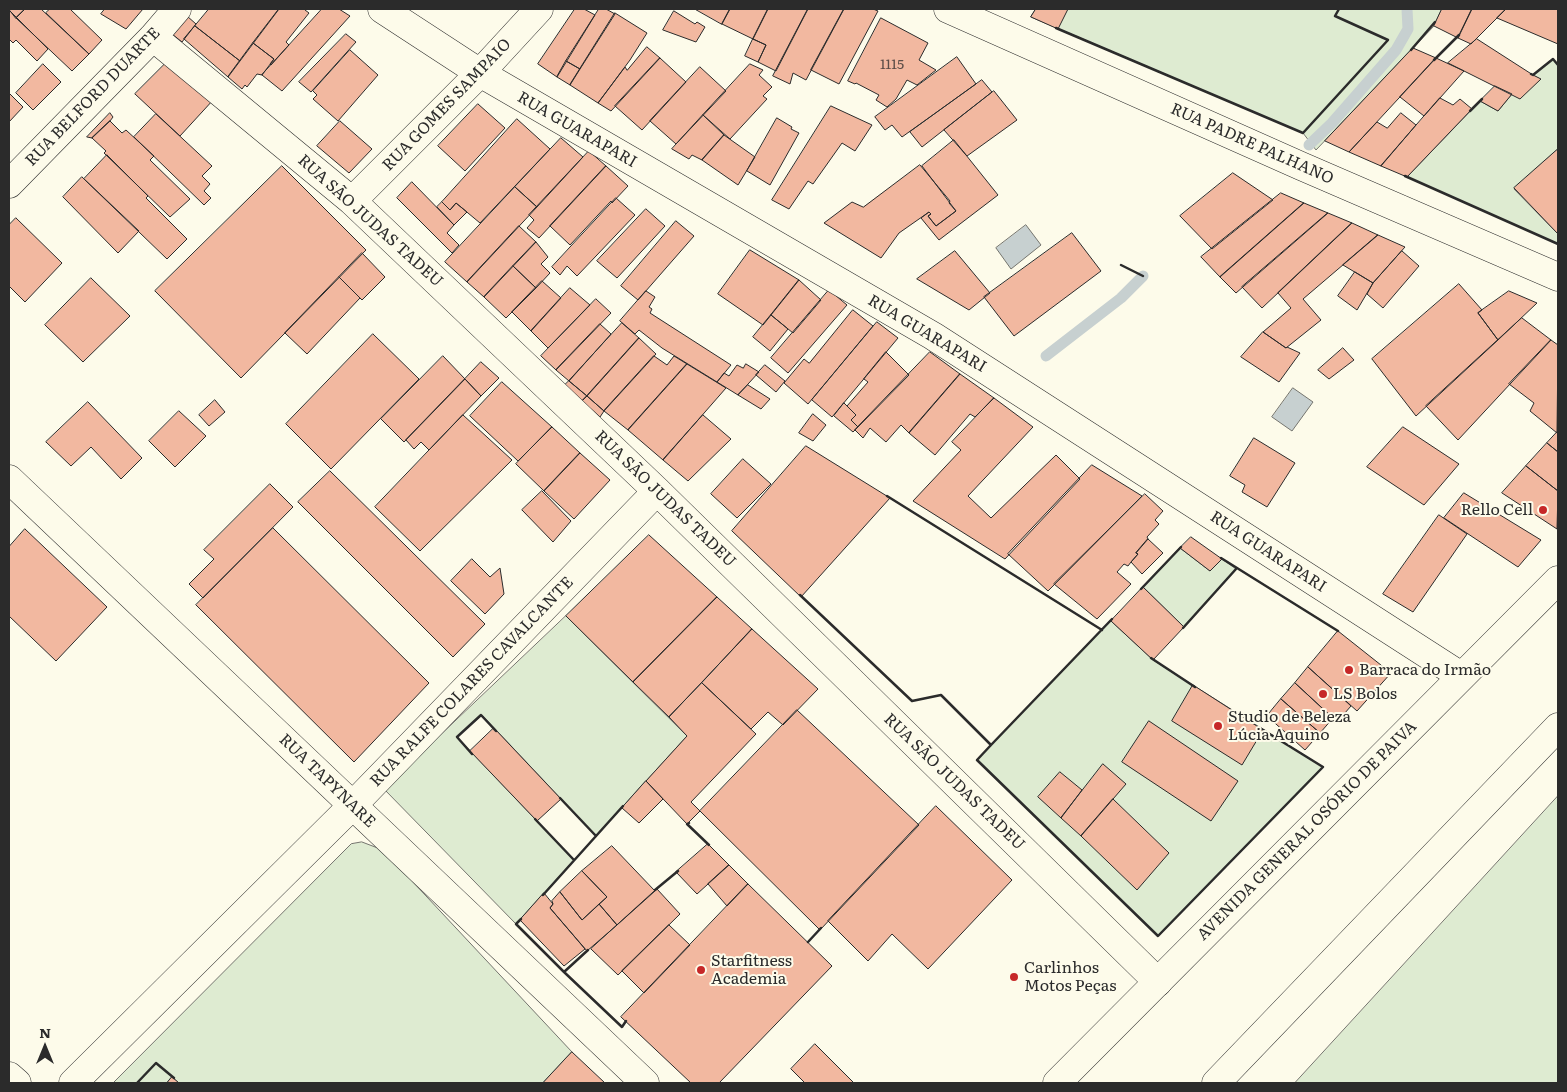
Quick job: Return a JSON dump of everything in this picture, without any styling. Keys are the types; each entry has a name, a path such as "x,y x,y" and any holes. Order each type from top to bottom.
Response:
{"street":[{"name":"RUA BELFORD DUARTE","path":"9,184 153,37 177,9"},
{"name":"RUA GUARAPARI","path":"382,9 480,74 933,336 1461,676"},
{"name":"RUA GOMES SAMPAIO","path":"352,201 480,74 539,9"},
{"name":"RUA PADRE PALHANO","path":"948,9 1301,166 1558,277"},
{"name":"RUA SÃO JUDAS TADEU","path":"153,37 352,201 657,491 1158,982"},
{"name":"RUA TAPYNARE","path":"9,479 645,1083"},
{"name":"RUA RALFE COLARES CAVALCANTE","path":"73,1083 353,805 657,491"},
{"name":"AVENIDA GENERAL OSÓRIO DE PAIVA","path":"1056,1083 1558,580"},
{"path":"1216,1083 1558,727"},
{"path":"9,1076 17,1083"}],"green space":[{"path":"1036,9 1442,9 1434,26 1316,150 1303,133 1031,17"},
{"path":"1553,59 1558,65 1558,149 1514,189 1558,234 1558,244 1407,177 1480,101 1498,111 1512,94 1540,79 1533,75"},
{"path":"1180,548 1210,571 1222,559 1236,569 1184,627 1143,587"},
{"path":"566,616 687,736 596,836 482,715 457,737 574,860 516,924 384,789"},
{"path":"1111,621 1153,660 1323,767 1158,936 977,760"},
{"path":"1558,796 1558,1083 1295,1083"},
{"path":"362,842 383,850 572,1052 543,1083 179,1083 172,1077 167,1083 113,1083 351,844"}],"shaded area":[{"path":"1026,225 1041,245 1011,269 996,248"},
{"path":"1293,388 1313,402 1292,431 1272,417"}],"building":[{"path":"9,9 25,9 16,18"},
{"path":"25,9 41,9 89,54 72,71 16,18"},
{"path":"50,9 70,9 102,40 89,54 46,13"},
{"path":"105,9 143,9 126,29 101,14"},
{"path":"209,9 279,9 240,61 195,26"},
{"path":"279,9 306,9 309,13 286,42 289,45 271,65 274,59 253,43"},
{"path":"322,9 339,9 350,16 282,91 262,75"},
{"path":"575,9 584,9 595,15 557,77 538,64"},
{"path":"599,9 606,9 615,14 580,69 566,61"},
{"path":"695,9 730,9 722,24"},
{"path":"730,9 768,9 753,39 722,24"},
{"path":"768,9 808,9 776,71 758,62 766,45 753,39"},
{"path":"808,9 844,9 806,80 793,73 790,84 773,76"},
{"path":"844,9 873,9 878,11 839,84 811,70"},
{"path":"1036,9 1068,9 1058,29 1031,17"},
{"path":"1442,9 1472,9 1458,38 1434,26"},
{"path":"1472,9 1506,9 1471,44 1458,38"},
{"path":"1506,9 1558,9 1558,44 1497,18"},
{"path":"9,10 48,49 37,61 16,40 13,43 9,39"},
{"path":"674,11 695,24 697,22 705,27 696,42 663,30"},
{"path":"615,13 647,33 630,60 598,103 570,85"},
{"path":"187,16 196,24 182,42 172,34"},
{"path":"881,18 928,43 919,60 936,70 917,85 907,80 896,99 887,107 876,100 879,95 848,81"},
{"path":"195,26 240,61 228,77 184,39"},
{"path":"346,34 356,42 311,92 299,82"},
{"path":"753,39 766,45 758,62 745,56"},
{"path":"1477,39 1541,79 1520,99 1448,63"},
{"path":"253,43 274,59 262,75 257,74 247,87 245,85 242,89 228,77"},
{"path":"647,47 660,58 611,111 598,103 625,67 627,70"},
{"path":"1413,48 1436,58 1349,152 1325,141"},
{"path":"350,50 378,75 338,121 313,99 317,95 313,91"},
{"path":"172,57 214,99 180,136 135,94"},
{"path":"957,57 976,84 902,137 892,125 885,130 875,117"},
{"path":"660,58 686,82 642,130 615,106"},
{"path":"1436,58 1464,71 1424,116 1400,97"},
{"path":"566,61 580,69 570,85 557,77"},
{"path":"43,64 61,82 33,110 16,93"},
{"path":"750,64 763,70 759,75 772,87 763,96 767,99 730,139 703,115"},
{"path":"700,67 726,91 676,144 650,121"},
{"path":"982,80 992,92 922,147 910,132"},
{"path":"1495,86 1512,94 1498,111 1480,101"},
{"path":"994,91 1017,120 967,156 944,130"},
{"path":"9,93 23,107 9,122"},
{"path":"1440,98 1453,105 1460,99 1472,109 1407,177 1381,166"},
{"path":"478,104 505,128 465,171 438,146"},
{"path":"831,106 872,125 855,151 842,143 813,184 808,181 789,209 772,200"},
{"path":"110,113 113,117 110,121 92,138 87,137"},
{"path":"1401,113 1416,125 1381,166 1349,152 1377,122 1387,128"},
{"path":"156,114 212,166 202,176 210,184 204,191 211,198 204,205 134,137"},
{"path":"703,115 724,135 702,160 692,155 689,159 672,149"},
{"path":"777,118 799,133 770,185 747,171"},
{"path":"517,119 550,149 480,223 456,203 450,210 442,202"},
{"path":"110,121 122,133 126,130 154,156 150,160 190,199 170,217 104,153 106,151 92,138"},
{"path":"340,121 372,149 349,173 317,146"},
{"path":"724,135 755,157 738,185 702,160"},
{"path":"561,138 583,157 537,207 515,187"},
{"path":"954,140 998,195 939,240 921,218 929,212 931,214 928,216 936,226 956,211 922,166"},
{"path":"1558,149 1558,234 1514,188"},
{"path":"589,151 606,166 539,238 527,228 534,220 529,215"},
{"path":"107,155 187,239 167,259 84,179"},
{"path":"920,165 956,211 936,226 928,216 931,214 929,212 899,233 881,258 824,223 852,202 863,207"},
{"path":"282,166 366,250 241,378 155,291"},
{"path":"606,166 628,186 612,203 611,201 570,245 550,226"},
{"path":"1233,173 1273,200 1212,249 1180,216"},
{"path":"82,177 139,231 118,253 63,197"},
{"path":"412,182 454,225 447,233 459,245 452,253 397,198"},
{"path":"515,187 537,207 467,282 445,262"},
{"path":"1281,193 1304,203 1220,277 1201,257"},
{"path":"616,198 635,215 577,276 567,266 560,275 552,267"},
{"path":"442,202 450,210 456,203 467,212 454,225 437,207"},
{"path":"1304,203 1328,213 1236,293 1220,277"},
{"path":"646,209 665,226 617,278 597,261"},
{"path":"1328,213 1352,223 1262,308 1242,287"},
{"path":"16,218 62,263 25,302 9,286 9,225"},
{"path":"676,221 694,236 638,300 621,286"},
{"path":"1352,223 1378,235 1303,299 1321,320 1286,348 1263,332 1291,308 1278,293"},
{"path":"519,226 536,242 484,297 467,282"},
{"path":"1072,233 1101,271 1014,336 984,297"},
{"path":"1378,235 1405,247 1373,283 1343,265"},
{"path":"536,242 548,257 541,264 550,273 536,288 513,266"},
{"path":"750,250 799,280 763,325 718,294"},
{"path":"955,251 990,293 969,310 917,279"},
{"path":"1402,251 1419,266 1383,308 1367,294 1373,283"},
{"path":"362,253 385,277 362,300 339,277"},
{"path":"513,266 536,288 506,318 484,297"},
{"path":"1355,272 1373,283 1357,310 1338,296"},
{"path":"339,277 360,298 307,354 285,333"},
{"path":"91,278 130,316 83,362 45,325"},
{"path":"799,280 821,300 793,333 771,315"},
{"path":"542,281 561,298 531,331 512,312"},
{"path":"1459,284 1482,310 1478,313 1498,340 1416,416 1372,359"},
{"path":"570,288 590,305 548,348 531,331"},
{"path":"829,290 847,305 788,373 771,358"},
{"path":"646,291 655,297 649,307 652,309 650,313 731,365 717,382 662,348 639,330 635,334 620,321"},
{"path":"1509,291 1537,303 1498,340 1478,313"},
{"path":"596,299 611,313 556,370 541,356"},
{"path":"853,310 873,326 808,404 784,383 804,359 809,363"},
{"path":"771,315 788,329 770,351 753,337"},
{"path":"1522,318 1551,340 1458,440 1426,406"},
{"path":"877,322 898,338 832,417 812,400"},
{"path":"622,323 639,338 587,396 569,381"},
{"path":"600,324 611,334 569,381 556,370"},
{"path":"1263,332 1286,348 1300,353 1279,382 1241,357"},
{"path":"373,334 419,379 331,469 286,424"},
{"path":"639,338 656,354 604,411 587,396"},
{"path":"1551,340 1558,345 1557,433 1530,411 1534,403 1509,384"},
{"path":"1343,348 1354,360 1329,379 1318,370"},
{"path":"886,352 909,375 858,427 851,420 856,415 847,406 868,382 864,379"},
{"path":"930,352 960,374 909,433 901,425 886,442 870,428 863,438 855,430"},
{"path":"443,356 465,379 404,442 381,419"},
{"path":"654,356 667,365 674,356 687,364 628,430 604,411"},
{"path":"481,362 499,378 481,396 465,379"},
{"path":"687,364 726,388 663,460 628,430"},
{"path":"746,364 759,372 738,395 717,382 724,373 729,376 737,365 743,368"},
{"path":"765,365 785,381 776,392 756,375"},
{"path":"960,374 994,398 975,417 970,414 935,455 909,433"},
{"path":"465,379 481,396 429,450 421,442 414,449 406,440"},
{"path":"569,381 587,396 582,401 564,386"},
{"path":"502,382 552,427 518,461 470,416"},
{"path":"748,385 770,399 761,409 738,395"},
{"path":"587,396 604,411 600,417 582,401"},
{"path":"994,398 1033,427 968,496 991,518 1056,455 1080,479 1005,559 913,501 961,450 952,442"},
{"path":"215,400 225,412 209,426 199,415"},
{"path":"88,402 142,458 121,479 91,447 71,466 46,442"},
{"path":"844,403 856,415 851,420 858,427 853,432 834,416"},
{"path":"179,411 206,436 175,467 149,441"},
{"path":"813,414 826,425 813,441 799,433"},
{"path":"463,415 512,460 420,551 375,507"},
{"path":"703,415 731,439 688,481 663,460"},
{"path":"552,427 580,453 544,491 516,464"},
{"path":"1403,427 1459,464 1424,505 1367,467"},
{"path":"1558,431 1558,452 1547,443"},
{"path":"1254,438 1295,463 1267,507 1242,492 1245,485 1230,476"},
{"path":"1547,443 1558,452 1558,491 1526,466"},
{"path":"806,446 890,498 801,597 732,531"},
{"path":"580,453 610,480 574,519 544,491"},
{"path":"743,459 771,484 737,518 711,494"},
{"path":"1092,465 1142,496 1048,591 1008,554"},
{"name":"Rello Cell","path":"1526,466 1558,491 1557,529 1502,493"},
{"path":"330,471 485,624 453,657 298,502"},
{"path":"270,484 293,507 203,598 189,584 214,559 204,550"},
{"path":"542,491 571,521 553,542 522,510"},
{"path":"1464,493 1541,540 1518,567 1444,518"},
{"path":"1145,494 1163,511 1155,520 1159,524 1147,537 1148,539 1128,566 1124,564 1117,572 1131,584 1097,619 1054,584"},
{"path":"1439,515 1467,534 1413,612 1383,594"},
{"path":"273,528 429,683 354,762 196,605"},
{"path":"25,529 107,607 56,661 9,616 9,547"},
{"path":"649,535 717,597 633,682 566,616"},
{"path":"1191,537 1222,559 1210,571 1180,548"},
{"path":"1148,539 1163,553 1142,574 1131,562"},
{"path":"472,559 490,577 500,568 504,594 485,614 451,581"},
{"path":"1143,587 1184,627 1153,660 1111,621"},
{"path":"717,597 752,629 669,717 633,682"},
{"path":"752,629 818,689 783,725 768,712 751,729 702,683"},
{"name":"Barraca do Irmão","path":"1338,631 1391,673 1357,711 1308,667"},
{"name":"LS Bolos","path":"1308,667 1351,706 1337,722 1295,683"},
{"path":"702,683 756,734 691,802 700,811 687,824 646,781 687,736 669,717"},
{"path":"1295,683 1333,718 1320,733 1281,699"},
{"name":"Studio de Beleza Lúcia Aquino","path":"1193,685 1263,730 1242,765 1172,721"},
{"path":"1281,699 1320,733 1305,750 1267,716"},
{"path":"797,710 919,825 820,930 700,811"},
{"path":"1149,721 1238,781 1211,821 1122,762"},
{"path":"494,728 561,799 537,821 470,751"},
{"path":"1103,764 1126,784 1081,836 1061,818"},
{"path":"1060,772 1082,790 1061,818 1038,797"},
{"path":"646,781 663,799 639,823 622,808"},
{"path":"1113,799 1169,853 1137,890 1081,836"},
{"path":"936,806 1012,880 928,969 892,934 868,961 828,921"},
{"path":"708,844 729,865 697,894 676,872"},
{"path":"612,846 655,891 617,925 599,904 607,897 582,871"},
{"path":"729,865 748,884 727,906 708,884"},
{"path":"582,871 607,897 582,920 560,892"},
{"path":"748,884 832,966 719,1083 691,1083 621,1017"},
{"path":"657,889 680,914 618,975 591,949"},
{"path":"560,892 582,920 599,904 617,925 587,951 550,908 553,904 552,901"},
{"path":"544,893 553,904 550,908 585,949 564,966 520,920"},
{"path":"669,925 690,945 644,993 622,971"},
{"path":"815,1044 853,1082 805,1083 791,1069"},
{"path":"572,1052 605,1083 543,1083"},
{"path":"172,1077 179,1083 167,1083"}],"waterway":[{"path":"1309,145 1332,123 1396,50 1408,29 1407,9"},
{"path":"1046,356 1121,298 1143,276"}],"wall":[{"path":"1056,28 1303,133 1388,40 1335,16 1339,9"},
{"path":"1411,50 1435,22"},
{"path":"1434,60 1459,35"},
{"path":"1531,74 1533,75 1553,59 1558,65"},
{"path":"1470,111 1482,99"},
{"path":"1405,176 1558,244"},
{"path":"1121,265 1143,276"},
{"path":"887,496 1102,630"},
{"path":"1141,589 1181,547"},
{"path":"1221,558 1338,631"},
{"path":"1183,628 1236,569"},
{"path":"800,595 912,701 941,695 991,745 1112,619"},
{"path":"1151,658 1195,687"},
{"path":"472,754 457,737 481,715 496,731"},
{"path":"991,745 977,760 1158,936 1323,767 1260,728"},
{"path":"560,798 596,836"},
{"path":"543,895 623,806"},
{"path":"535,819 574,860"},
{"path":"689,823 687,824 709,845"},
{"path":"655,890 678,871"},
{"path":"521,919 516,924 564,972"},
{"path":"808,942 821,928"},
{"path":"588,950 564,972 622,1027 626,1021"},
{"path":"137,1083 156,1063 174,1078"}],"place":[{"name":"Rello Cell","path":"1543,510"},
{"name":"Barraca do Irmão","path":"1349,670"},
{"name":"LS Bolos","path":"1323,694"},
{"name":"Studio de Beleza Lúcia Aquino","path":"1218,726"},
{"name":"Starfitness Academia","path":"701,970"},
{"name":"Carlinhos Motos Peças","path":"1014,977"}]}
